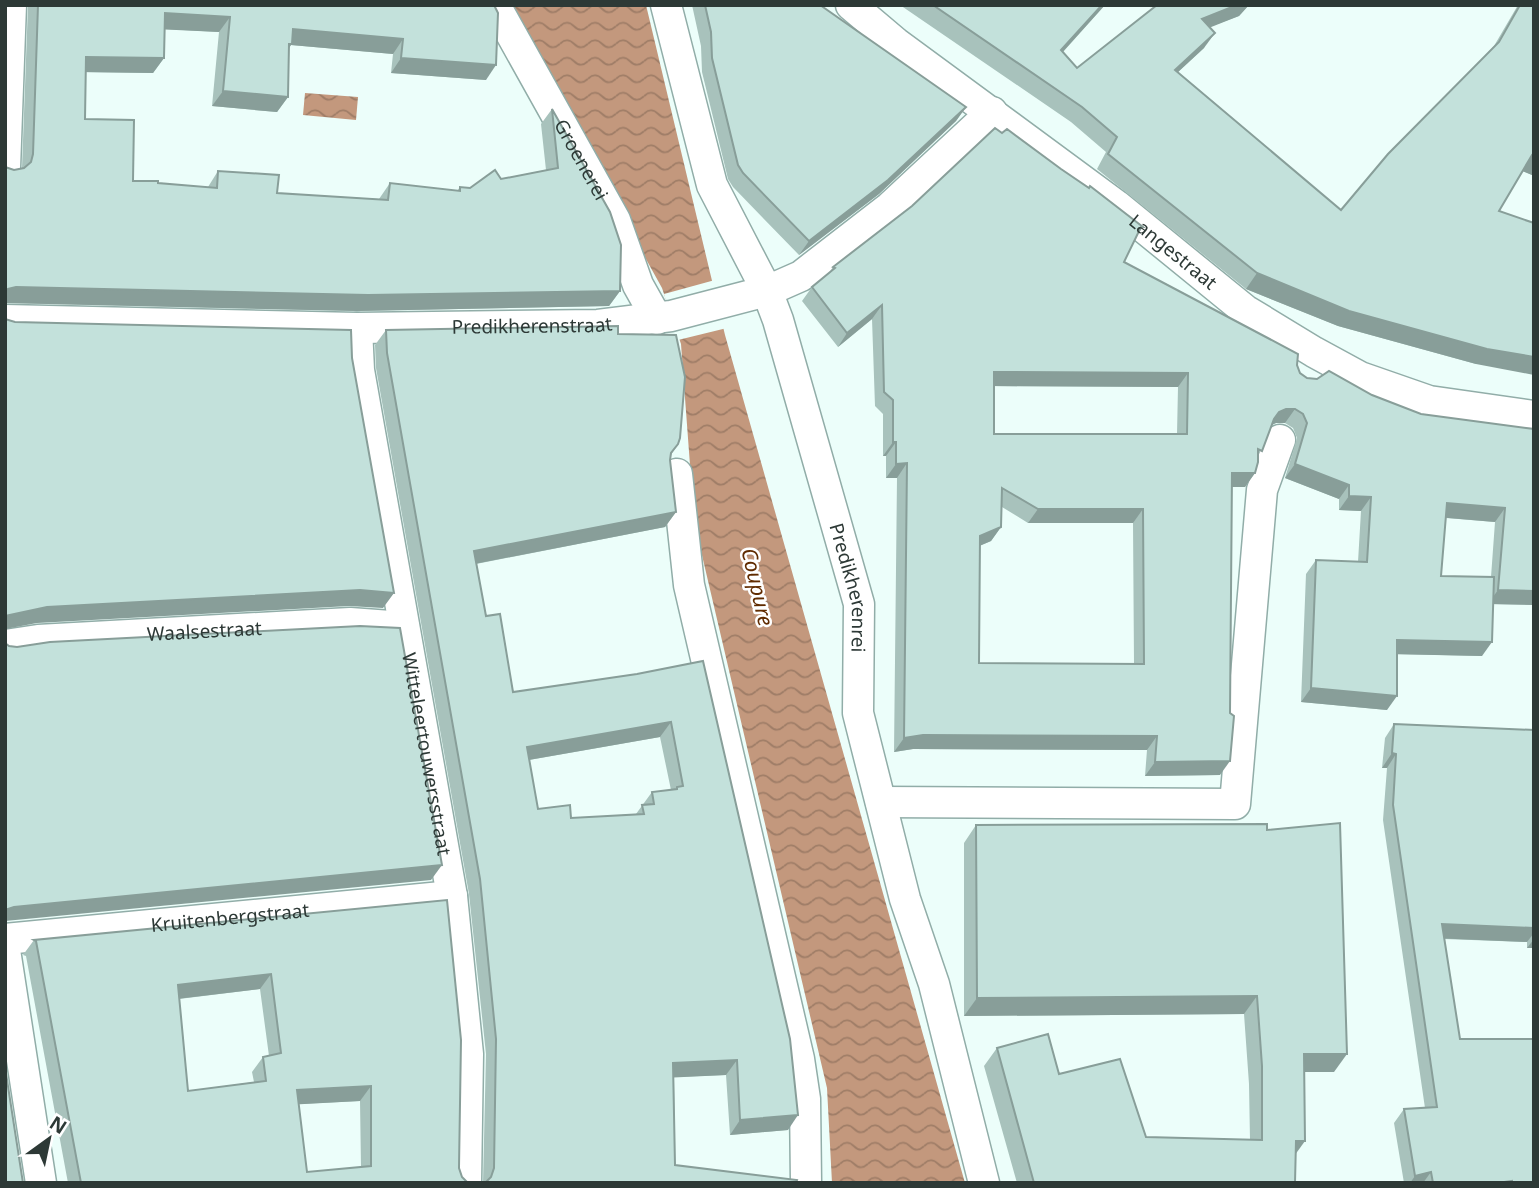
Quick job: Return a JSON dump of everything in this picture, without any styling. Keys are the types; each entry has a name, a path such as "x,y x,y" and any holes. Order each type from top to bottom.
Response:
{"street":[{"path":"5,168 11,5"},
{"name":"Groenerei","path":"495,5 615,220 638,285 664,317"},
{"name":"Predikherenrei","path":"666,5 712,185 767,290 778,320 859,604 858,713 905,899 934,984 984,1183"},
{"name":"Langestraat","path":"851,5 896,43 1116,205 1309,364 1360,377 1429,401 1534,416"},
{"name":"Predikherenstraat","path":"5,320 357,328 598,325 664,317 767,290 801,276 890,207 992,112"},
{"name":"Witteleertouwersstraat","path":"357,328 359,370 453,896 467,1054 466,1183"},
{"path":"881,802 1235,804 1262,490 1280,440"},
{"path":"677,474 689,585 799,1059 805,1099 806,1183"},
{"name":"Waalsestraat","path":"5,646 38,640 350,623 404,627"},
{"name":"Kruitenbergstraat","path":"5,939 453,896"},
{"path":"5,950 41,1183"}],"water":[{"name":"Coupure","path":"505,5 646,5 725,335 965,1183 832,1183 827,1088 701,551 692,492 681,344 662,288"},
{"path":"305,93 358,97 356,120 303,115"}],"pier":[{"path":"715,280 727,328 678,340 664,294"}],"building":[{"path":"38,5 494,5 498,13 496,65 401,58 403,39 293,29 292,44 289,44 288,97 223,91 230,17 165,13 164,58 86,57 85,119 134,120 133,181 217,188 218,171 279,175 277,193 388,200 390,183 460,191 460,187 470,188 495,170 501,179 558,168 552,109 610,212 621,245 620,291 368,295 16,287 5,292 5,167 14,170 24,168 31,162 33,154"},
{"path":"705,5 820,5 966,107 888,180 809,241 738,165 712,58 711,32"},
{"path":"933,5 1102,5 1061,50 1077,68 1157,5 1237,5 1202,19 1215,33 1175,70 1341,210 1388,154 1499,42 1520,5 1534,5 1534,156 1532,155 1499,211 1534,223 1534,357 1487,349 1349,311 1257,273 1108,154 1117,137 1082,107"},
{"path":"995,128 1002,133 1007,129 1061,169 1089,188 1090,186 1143,227 1124,262 1298,354 1297,365 1300,373 1307,378 1317,379 1329,371 1372,395 1421,414 1534,429 1534,591 1498,590 1505,508 1447,503 1441,576 1494,577 1492,642 1397,640 1397,696 1311,688 1316,560 1367,562 1371,497 1349,496 1349,485 1295,464 1307,423 1303,414 1295,409 1286,409 1279,412 1274,419 1262,451 1258,449 1255,473 1232,473 1230,713 1234,716 1230,761 1155,762 1157,736 923,735 904,738 907,463 896,464 893,400 884,392 882,305 847,333 812,287 835,268 833,267 912,206","holes":["994,372 1188,373 1187,434 994,434","1002,488 1038,509 1143,509 1144,664 979,663 980,536 1001,527"]},
{"path":"5,319 15,322 351,330 352,358 394,593 360,590 47,607 5,616"},
{"path":"618,326 618,334 676,335 685,377 680,438 670,460 676,512 474,551 486,616 500,614 513,692 637,674 703,661 790,1039 798,1115 740,1120 737,1060 673,1063 675,1165 797,1180 796,1183 485,1183 494,1168 496,1039 480,879 387,353 386,330","holes":["671,722 683,786 652,792 654,804 642,805 644,814 571,818 570,805 538,809 527,747"]},
{"path":"360,626 400,628 442,865 5,910 5,643 17,647 50,642"},
{"path":"1394,724 1534,730 1534,928 1442,924 1460,1039 1534,1039 1534,1183 1433,1183 1431,1172 1415,1176 1404,1109 1437,1107 1393,805 1396,754 1392,753"},
{"path":"1340,823 1347,1054 1304,1054 1305,1141 1296,1141 1295,1183 1034,1183 997,1048 1048,1034 1059,1074 1120,1059 1146,1137 1262,1140 1262,1066 1257,996 977,998 976,825 1267,824 1267,830"},
{"path":"447,900 461,1040 459,1168 468,1183 81,1183 34,940","holes":["271,974 281,1053 263,1057 266,1081 188,1091 178,985","371,1086 371,1166 307,1172 297,1090"]},
{"path":"5,1067 23,1183 5,1183"}]}
